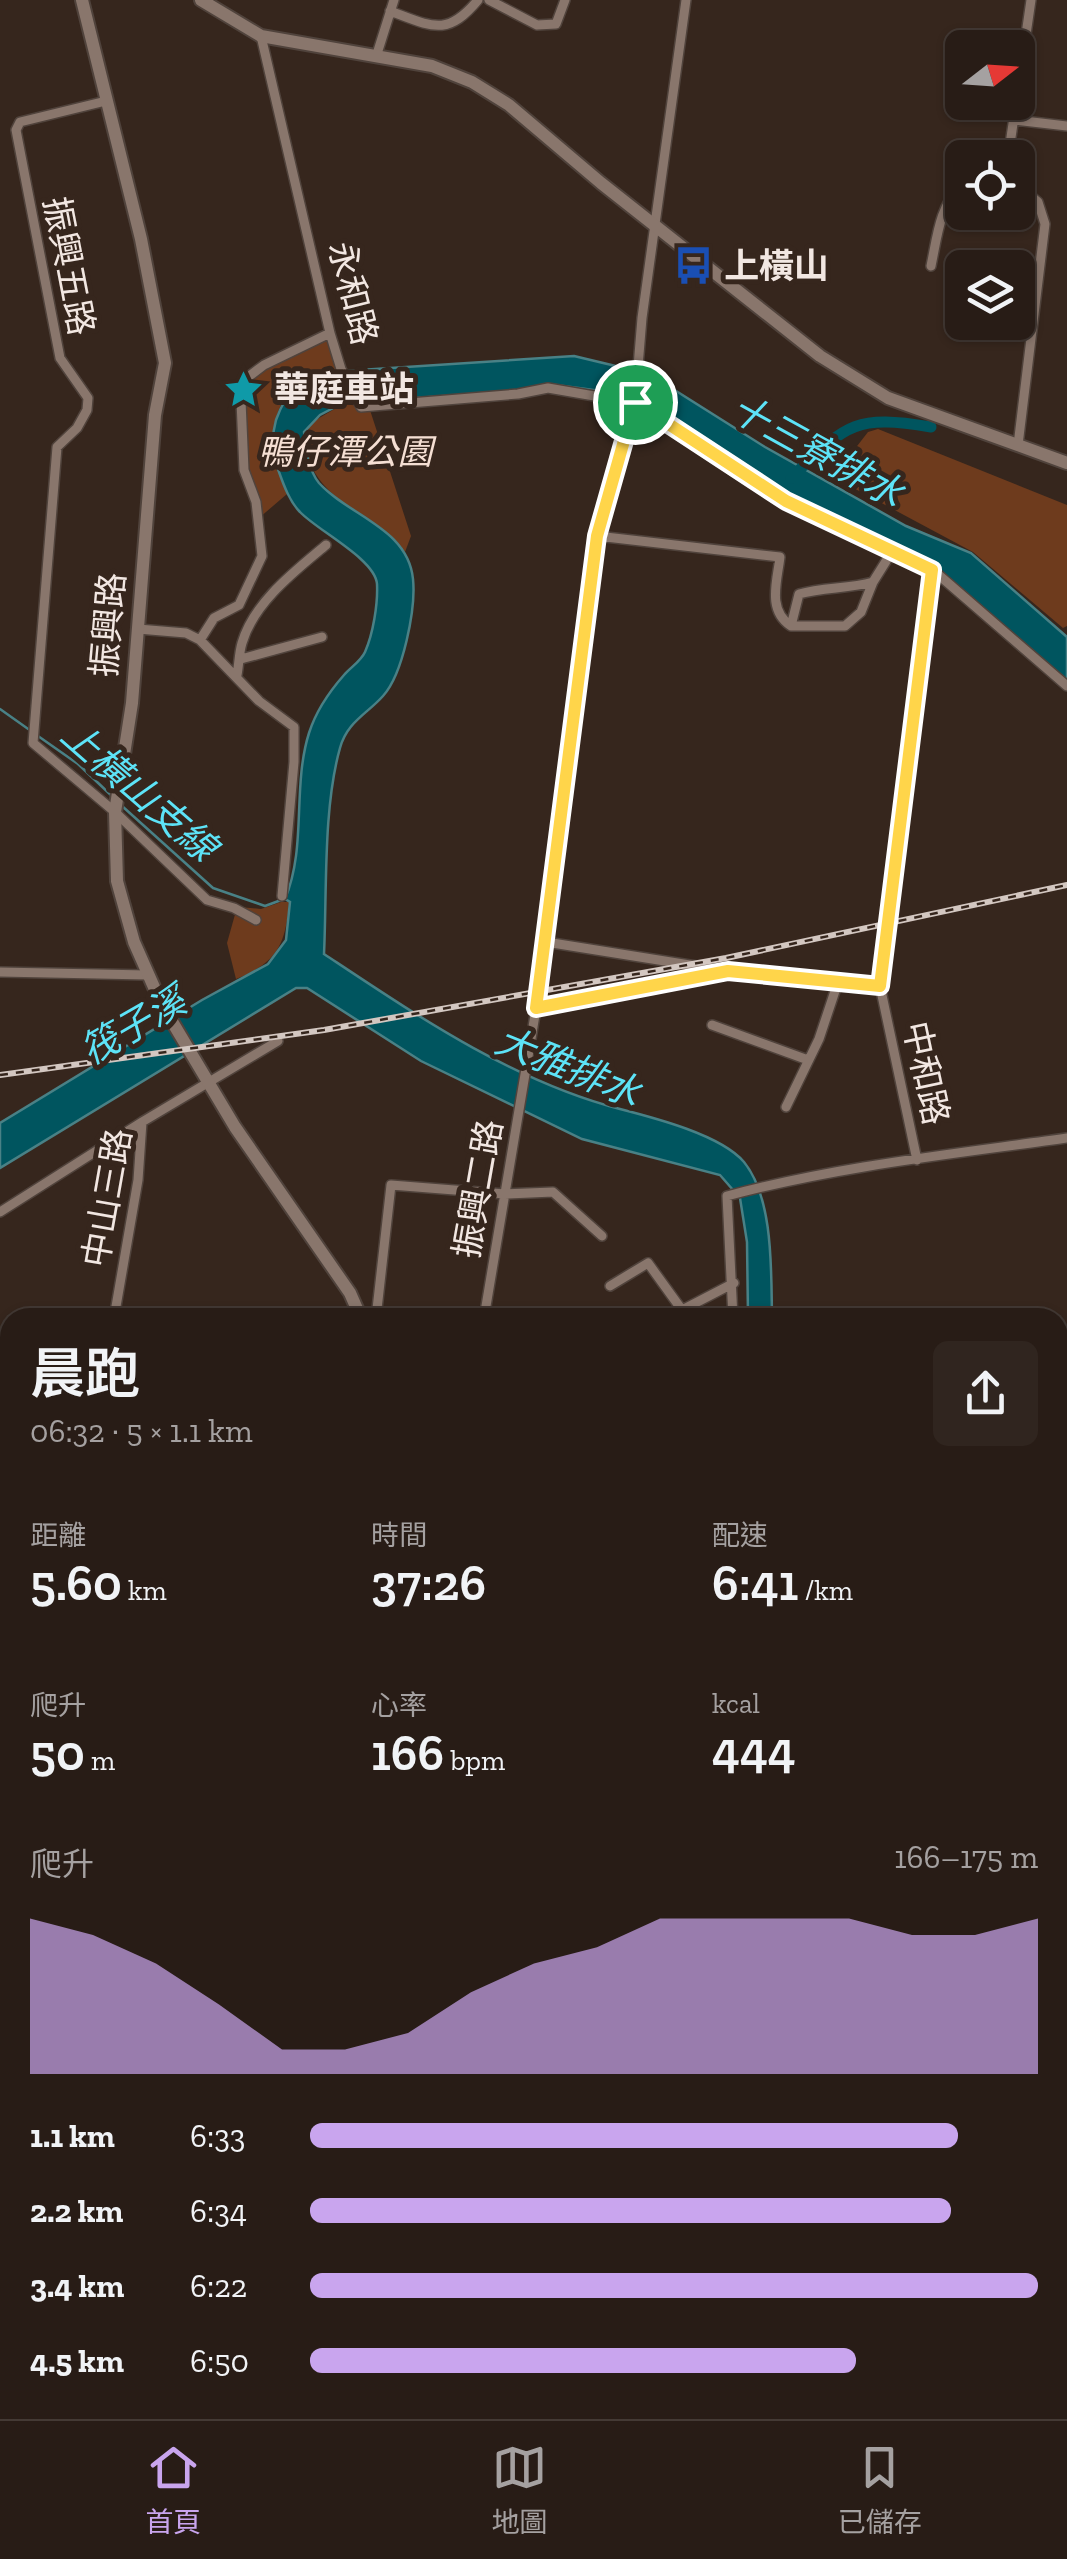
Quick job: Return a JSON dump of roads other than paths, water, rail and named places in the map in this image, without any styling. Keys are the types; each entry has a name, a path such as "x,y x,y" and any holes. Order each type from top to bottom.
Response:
{"street":[{"name":"振興路","path":"82,0 140,239 165,363 155,415 132,702 115,812 117,881 147,975 235,1127 350,1293 356,1308"},
{"path":"201,0 262,36 432,66 472,82 509,105 820,356 888,398 1067,463"},
{"path":"376,57 394,0"},
{"path":"390,12 420,22 448,25 459,22 478,0"},
{"path":"489,0 537,25 556,24 565,0"},
{"path":"536,1008 597,536 636,401 654,224 686,0"},
{"path":"1026,30 1030,0"},
{"name":"永和路","path":"262,36 330,334 341,369 361,407 548,388 636,401"},
{"name":"振興五路","path":"106,101 20,122 16,130 60,358 88,398 77,428 56,447 33,743 115,812 207,900 256,920"},
{"path":"1011,140 1015,120 1067,126"},
{"path":"1018,445 1045,224 1035,199"},
{"path":"931,266 937,225 945,208"},
{"path":"200,640 214,618 238,605 262,556 256,502 244,470 241,401 248,377 264,365 330,334"},
{"path":"636,401 786,501 932,570 1067,686"},
{"path":"597,536 780,557 774,602 779,618 791,626 845,626 861,612 872,582 888,558 898,556"},
{"path":"237,675 242,644 259,611 289,576 326,545"},
{"path":"880,986 932,570"},
{"path":"791,626 799,594 872,582"},
{"path":"138,629 186,633 200,640 259,701 294,727 282,896"},
{"path":"241,659 322,638"},
{"path":"546,942 728,971"},
{"name":"中和路","path":"536,1008 728,971 880,986 917,1160"},
{"path":"0,972 147,975"},
{"path":"786,1106 838,982"},
{"name":"振興二路","path":"486,1308 536,1008"},
{"path":"712,1025 808,1060"},
{"name":"中山三路","path":"116,1308 138,1180 142,1122 278,1041"},
{"path":"0,1212 142,1122"},
{"name":"中和路","path":"734,1284 728,1196 764,1186 1067,1138"},
{"path":"377,1308 391,1186 505,1194 552,1192 602,1236"},
{"path":"610,1286 648,1263 681,1308"},
{"path":"686,1308 734,1284 733,1308"}],"water":[{"path":"574,356 649,374 765,447 906,526 971,553 1067,637 1067,681 934,567 787,499 643,401 548,384 516,391 343,403 320,415 304,432 310,466 319,483 389,535 409,562 413,579 410,623 397,673 383,696 347,731 340,748 328,823 324,954 503,1064 580,1097 686,1129 734,1152 754,1177 766,1216 772,1308 748,1308 747,1242 740,1198 720,1175 582,1139 421,1061 307,988 296,988 0,1168 0,1123 268,964 286,940 290,902 285,899 296,859 301,774 309,733 328,695 365,652 376,610 374,575 357,555 308,520 293,504 273,446 276,420 290,394 302,383 329,372"}],"waterway":[{"name":"十三寮排水","path":"791,478 825,446 852,428 884,422 931,427"},
{"name":"上橫山支線","path":"0,709 31,731"},
{"name":"上橫山支線","path":"38,736 78,764 113,797"},
{"name":"上橫山支線","path":"122,806 213,888 265,906 284,899"}],"railway":[{"path":"0,1075 324,1030 726,958 1067,885"}],"place":[{"name":"上橫山","path":"694,266"},
{"name":"華庭車站","path":"244,389"}],"park label":[{"name":"鴨仔潭公園","path":"345,452"}],"water label":[{"name":"筏子溪","path":"133,1026"},
{"name":"大雅排水","path":"568,1067"}]}
